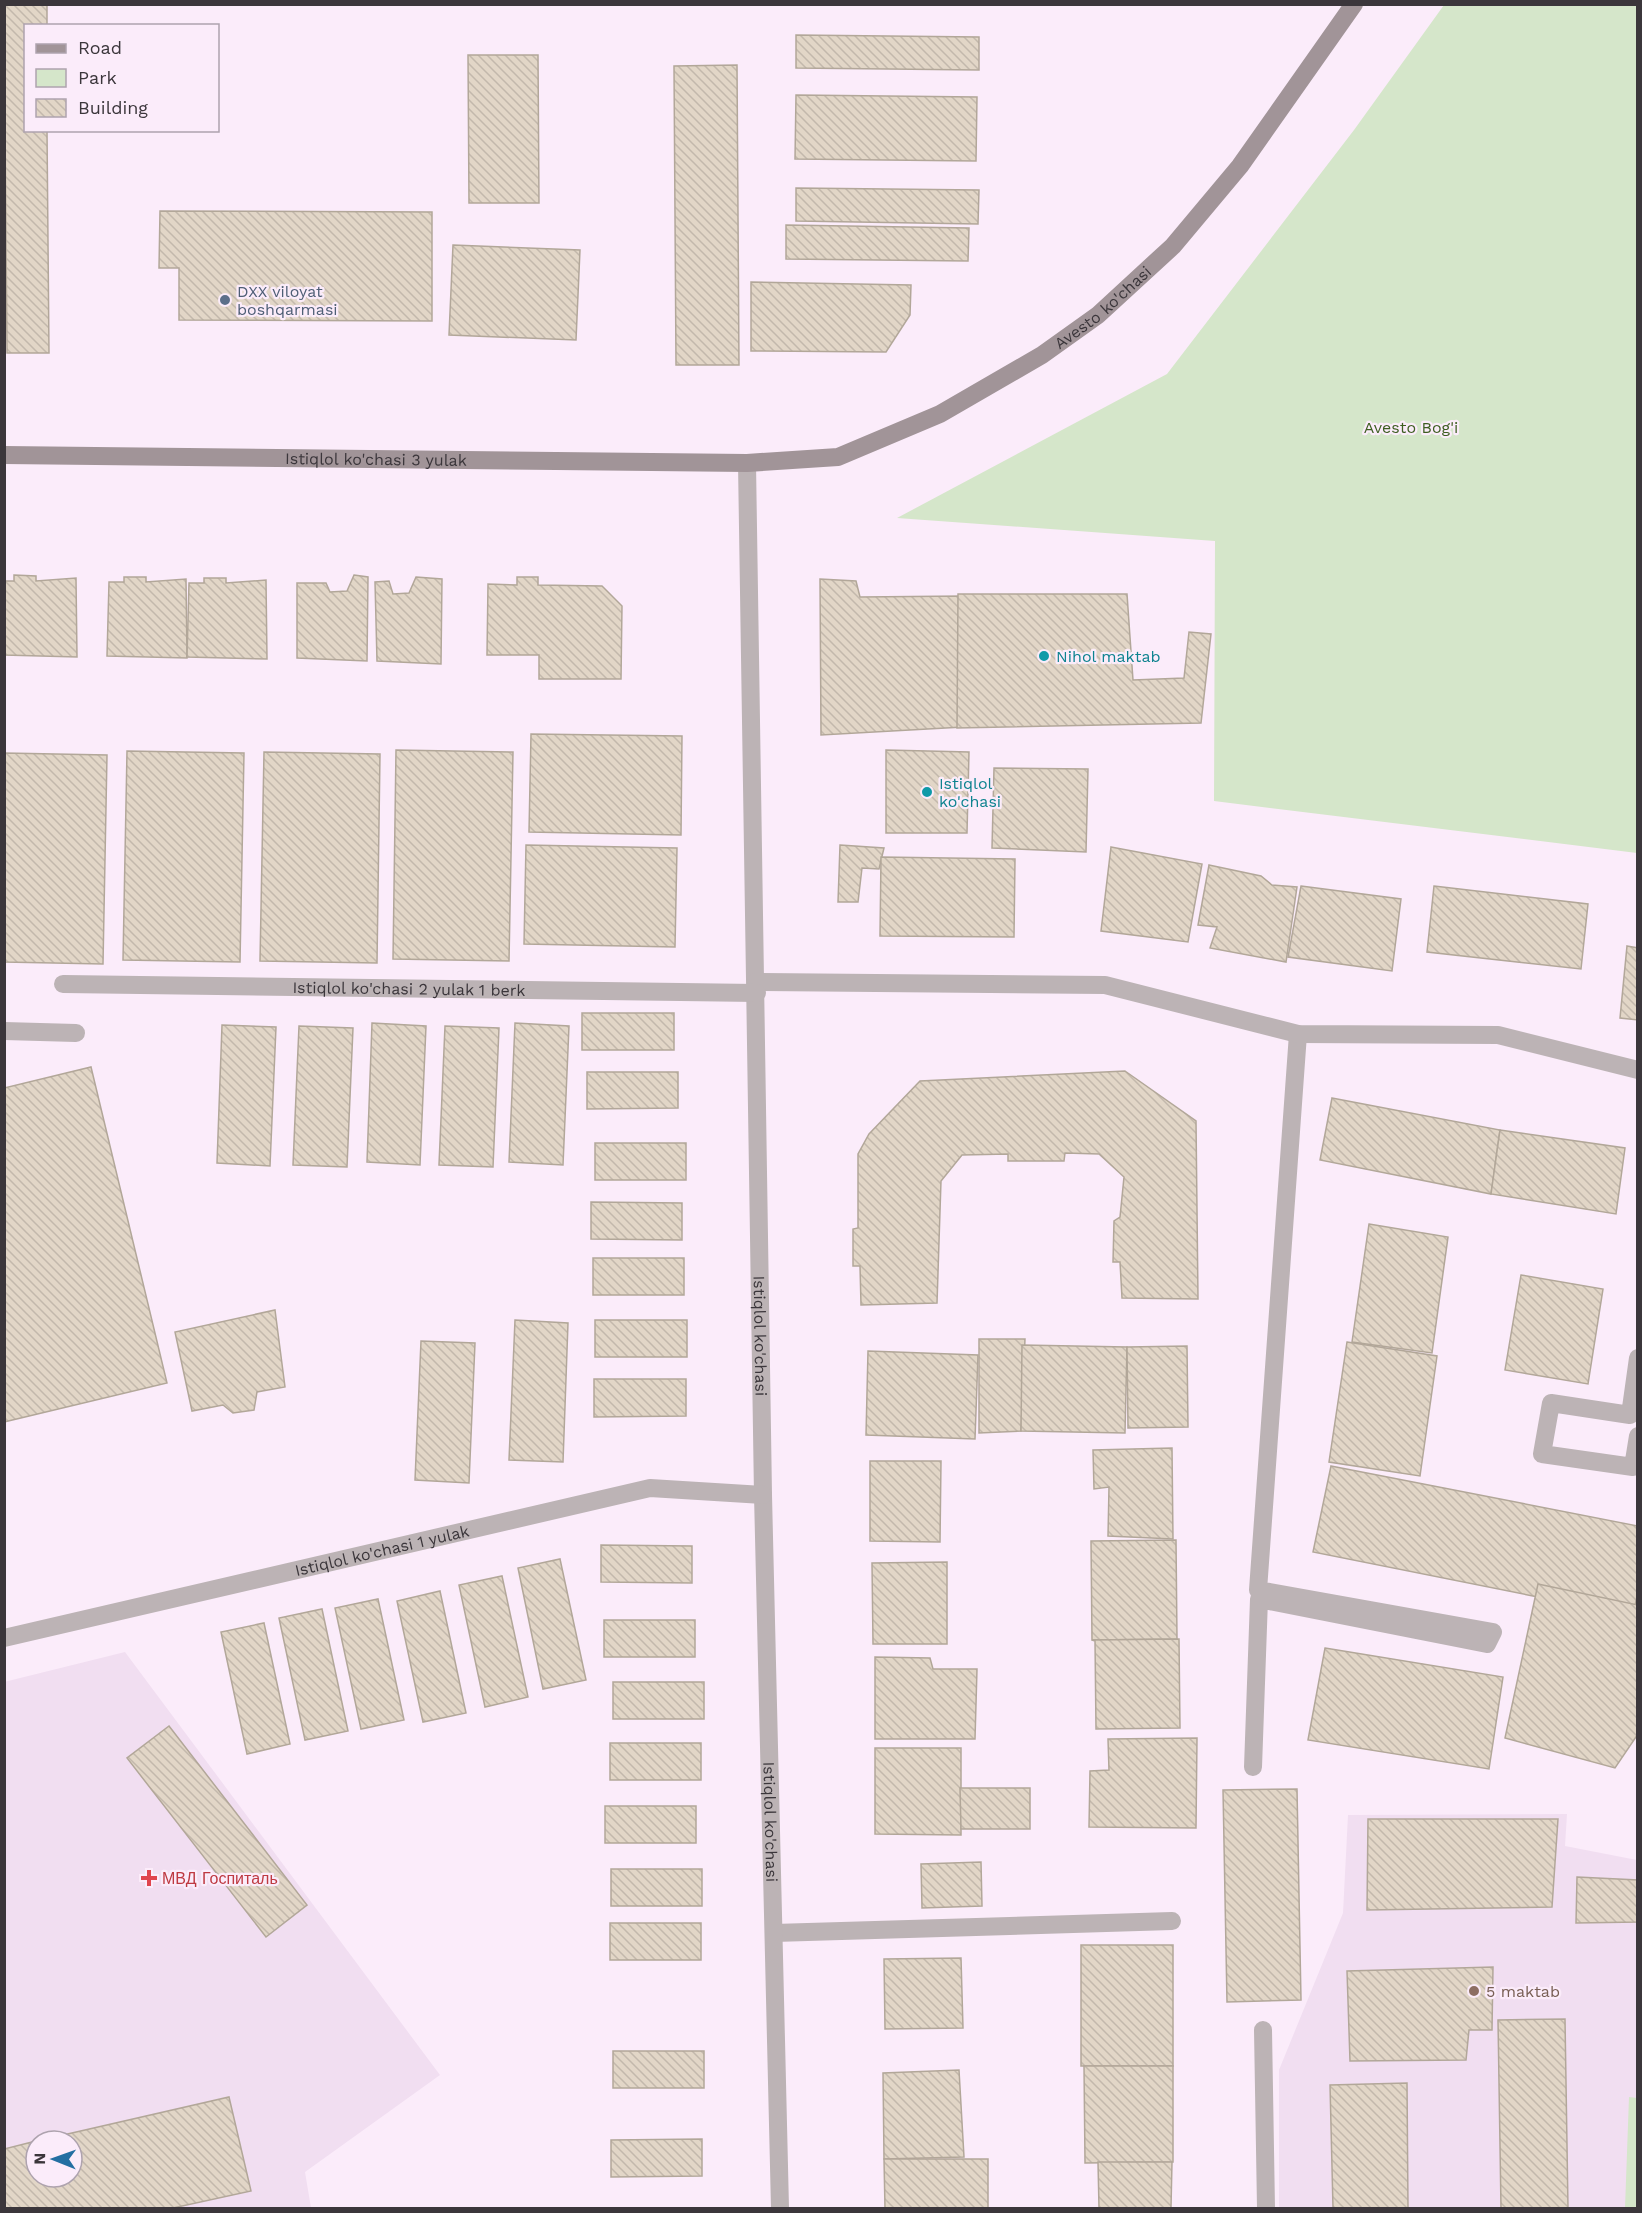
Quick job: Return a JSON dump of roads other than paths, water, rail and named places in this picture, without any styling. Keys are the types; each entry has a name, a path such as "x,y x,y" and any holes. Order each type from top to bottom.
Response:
{"street":[{"name":"Avesto ko'chasi","path":"747,463 838,457 879,440 940,414 1042,355 1098,315 1173,246 1240,166 1354,4"},
{"name":"Istiqlol ko'chasi 3 yulak","path":"4,455 747,463"},
{"name":"Istiqlol ko'chasi","path":"747,463 763,1495 780,2208"},
{"name":"Istiqlol ko'chasi 2 yulak 1 berk","path":"63,984 756,987 1106,985 1298,1034 1498,1035 1638,1070"},
{"path":"4,1031 76,1033"},
{"path":"1253,1767 1259,1599 1487,1644 1493,1632 1258,1590 1298,1034"},
{"path":"1638,1358 1630,1415 1551,1403 1542,1454 1634,1467 1638,1436"},
{"name":"Istiqlol ko'chasi 1 yulak","path":"4,1638 650,1488 763,1495"},
{"path":"774,1933 1172,1922"},
{"path":"1263,2030 1266,2208"}],"place":[{"name":"DXX viloyat boshqarmasi","path":"225,300"},
{"name":"Nihol maktab","path":"1044,656"},
{"name":"Istiqlol ko'chasi","path":"927,792"},
{"name":"МВД Госпиталь","path":"149,1878"},
{"name":"5 maktab","path":"1474,1991"}],"park label":[{"name":"Avesto Bog'i","path":"1411,427"}]}
